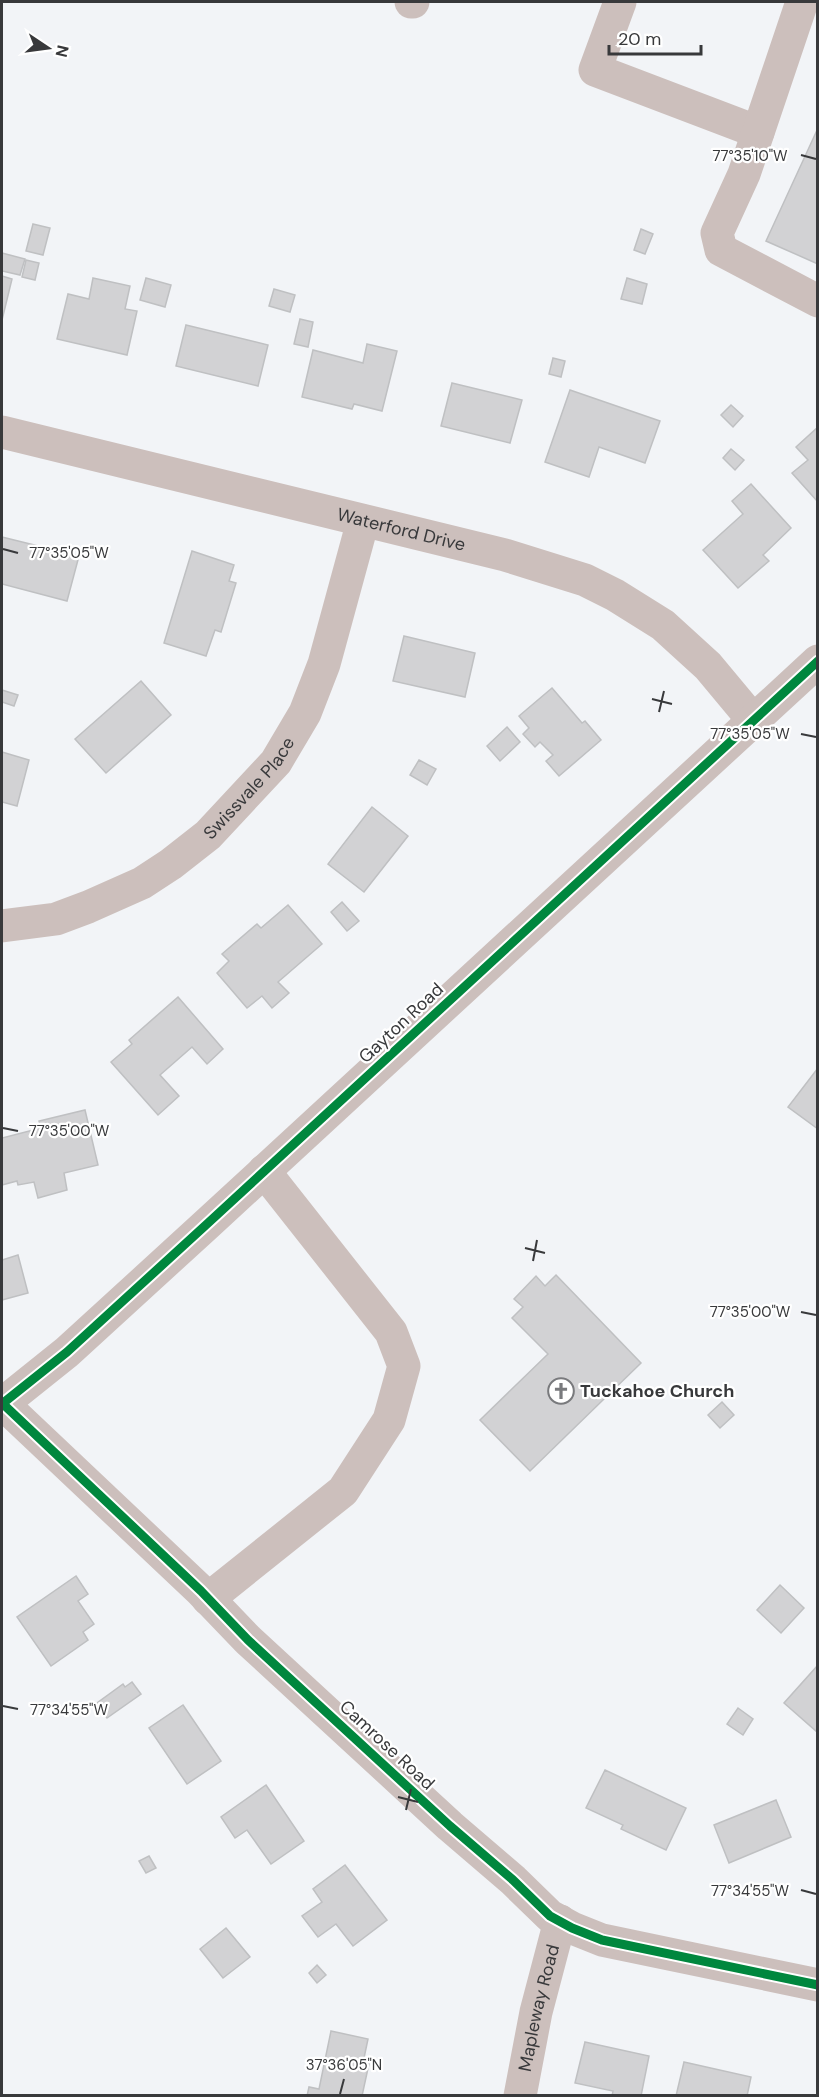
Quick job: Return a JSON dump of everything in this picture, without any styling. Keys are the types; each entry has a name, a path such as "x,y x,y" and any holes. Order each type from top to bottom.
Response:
{"street":[{"path":"620,2 595,70 758,132"},
{"path":"802,2 744,174 717,233 721,250 818,301"},
{"name":"Waterford Drive","path":"2,432 504,555 585,580 615,595 663,625 708,666 753,720"},
{"name":"Swissvale Place","path":"2,926 56,919 142,882 171,864 208,835 276,762 305,713 324,664 363,521"},
{"name":"Gayton Road","path":"2,1404 67,1352 818,661"},
{"path":"208,1599 343,1491 389,1420 404,1366 391,1332 264,1171"},
{"name":"Camrose Road","path":"2,1404 208,1599 248,1640 550,1916 572,1928 603,1940 818,1985"},
{"name":"Mapleway Road","path":"520,2096 536,2012 560,1921"}],"building":[{"path":"818,128 818,264 766,241"},
{"path":"33,224 50,228 43,255 26,251"},
{"path":"641,229 653,234 645,254 634,250"},
{"path":"2,253 25,259 20,275 2,271"},
{"path":"26,260 39,263 35,280 22,277"},
{"path":"2,276 12,279 2,320"},
{"path":"93,278 130,286 125,309 137,311 127,355 57,339 68,294 89,299"},
{"path":"146,278 171,285 165,307 140,300"},
{"path":"627,278 647,284 642,304 621,299"},
{"path":"274,289 295,295 290,312 269,306"},
{"path":"300,319 313,322 308,347 294,344"},
{"path":"186,325 268,345 258,386 176,366"},
{"path":"367,344 397,351 382,411 354,404 352,409 302,397 313,350 363,363"},
{"path":"553,358 565,361 561,377 549,374"},
{"path":"452,383 522,400 510,443 441,426"},
{"path":"570,390 660,421 645,463 599,447 589,477 545,462"},
{"path":"731,405 743,416 733,427 721,415"},
{"path":"818,427 818,502 792,473 808,460 796,447"},
{"path":"731,449 744,460 735,470 723,458"},
{"path":"751,484 791,528 763,555 769,561 738,588 703,550 743,514 732,501"},
{"path":"2,537 79,556 67,601 2,584"},
{"path":"192,551 234,565 229,581 236,583 221,632 215,630 206,656 164,643"},
{"path":"404,636 475,653 465,697 393,681"},
{"path":"141,681 171,715 106,773 75,739"},
{"path":"552,688 582,723 585,721 601,740 559,776 546,761 553,755 540,742 535,747 523,734 529,728 519,716"},
{"path":"2,690 18,695 14,706 2,702"},
{"path":"507,727 520,742 500,761 487,746"},
{"path":"2,752 29,760 17,806 2,802"},
{"path":"419,760 436,769 427,785 410,775"},
{"path":"372,807 408,836 364,892 328,864"},
{"path":"342,902 359,921 347,931 331,912"},
{"path":"288,905 322,944 278,982 289,993 272,1008 262,996 247,1008 217,973 229,961 222,954 257,924 261,928"},
{"path":"178,997 223,1049 207,1064 192,1047 160,1075 179,1096 158,1115 111,1062 132,1044 129,1040"},
{"path":"818,1068 818,1129 788,1107"},
{"path":"85,1110 98,1165 64,1173 67,1190 38,1198 34,1182 18,1185 17,1181 2,1185 2,1138 41,1128 39,1121"},
{"path":"18,1255 28,1293 2,1300 2,1260"},
{"name":"Tuckahoe Church","path":"556,1275 641,1363 530,1471 480,1420 548,1354 512,1318 523,1307 514,1299 536,1276 545,1286"},
{"path":"722,1402 734,1415 720,1428 708,1415"},
{"path":"76,1576 88,1594 78,1601 94,1624 83,1632 88,1640 51,1666 17,1617"},
{"path":"780,1585 804,1608 781,1633 757,1610"},
{"path":"818,1665 818,1730 816,1731 784,1703"},
{"path":"132,1682 141,1694 107,1718 97,1703 123,1684 125,1687"},
{"path":"183,1705 221,1761 187,1784 149,1728"},
{"path":"738,1708 753,1719 743,1735 727,1724"},
{"path":"605,1770 686,1808 666,1850 621,1829 623,1825 586,1808"},
{"path":"266,1785 304,1841 271,1864 247,1830 235,1838 221,1817"},
{"path":"776,1800 791,1837 729,1863 714,1825"},
{"path":"149,1856 156,1868 146,1873 139,1861"},
{"path":"345,1865 387,1920 353,1946 336,1924 318,1937 302,1916 322,1902 313,1889"},
{"path":"226,1928 250,1957 223,1978 200,1949"},
{"path":"317,1965 326,1975 317,1983 309,1973"},
{"path":"331,2031 368,2039 364,2058 370,2059 362,2096 307,2096 309,2087 319,2089"},
{"path":"585,2042 649,2056 641,2096 612,2096 613,2091 575,2083"},
{"path":"684,2062 751,2077 747,2096 676,2096"}],"cycle path":[{"path":"2,1404 67,1352 818,661"},
{"path":"2,1403 201,1591 248,1640 550,1916 602,1940 818,1985"}],"place":[{"name":"Tuckahoe Church","path":"561,1391"}]}
